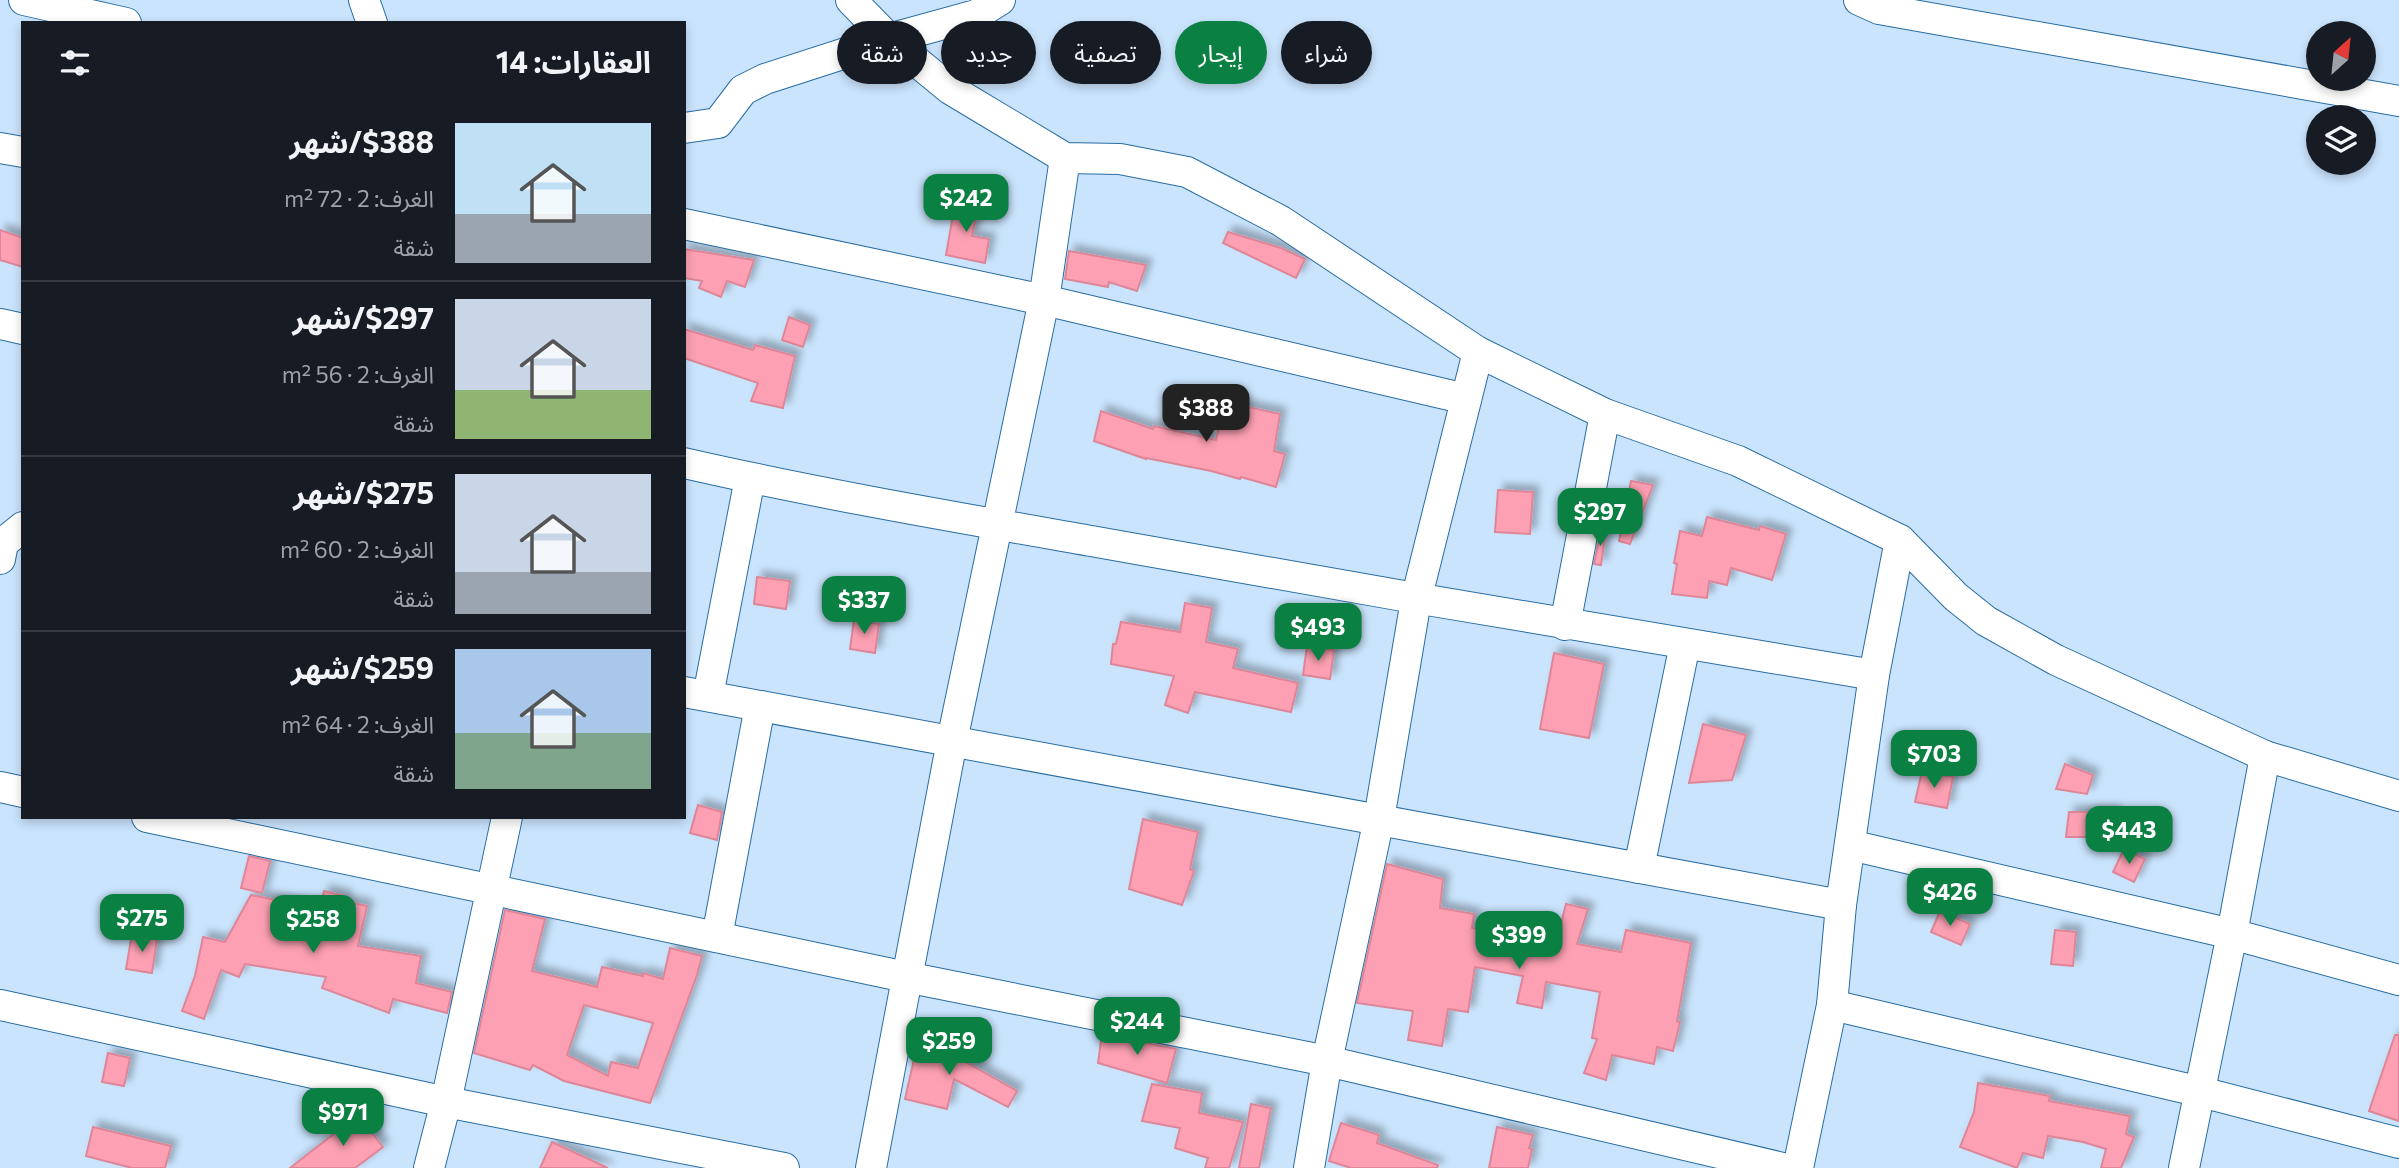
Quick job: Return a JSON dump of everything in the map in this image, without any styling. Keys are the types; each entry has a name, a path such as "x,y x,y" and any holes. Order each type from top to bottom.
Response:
{"street":[{"path":"24,0 88,7 121,21"},
{"path":"364,0 371,21"},
{"path":"851,0 871,21"},
{"path":"927,29 976,15 1000,0"},
{"path":"1859,0 1879,9 2399,101"},
{"path":"686,128 718,122 743,90 765,79 837,56"},
{"path":"927,70 950,89 1065,158 1120,159 1187,172 1281,221 1478,352 1605,414 1738,461 1900,540 1956,597 1986,621 2056,660 2265,756 2399,796"},
{"path":"0,148 21,152"},
{"path":"871,1168 952,741 1044,300 1065,158"},
{"path":"686,224 1044,300 1466,399"},
{"path":"0,324 21,329"},
{"path":"1309,1168 1326,1061 1379,819 1416,600 1478,352"},
{"path":"1565,625 1605,414"},
{"path":"686,463 750,478 1416,600 1874,676"},
{"path":"750,478 696,694 1841,905"},
{"path":"1798,1168 1832,1005 1841,905 1874,676 1900,540"},
{"path":"1639,868 1685,644"},
{"path":"717,937 760,706"},
{"path":"2184,1168 2265,756"},
{"path":"0,787 21,792"},
{"path":"157,819 906,977 1326,1061 1783,1168"},
{"path":"429,1168 446,1102 507,819"},
{"path":"1850,845 2232,934 2399,980"},
{"path":"0,1005 446,1102 784,1168"},
{"path":"1832,1005 2201,1092 2399,1143"}],"building":[{"path":"956,198 979,204 972,236 989,239 985,263 946,255"},
{"path":"0,230 21,237 21,266 0,260"},
{"path":"1228,232 1281,248 1305,259 1296,278 1223,243"},
{"path":"686,249 754,260 745,287 727,281 721,297 699,288 702,281 686,278"},
{"path":"1069,251 1146,265 1137,291 1109,282 1108,287 1065,279"},
{"path":"789,317 810,325 803,347 782,340"},
{"path":"686,330 753,350 755,345 795,356 783,408 751,401 758,383 686,359"},
{"path":"1225,402 1280,414 1274,451 1285,454 1276,487 1241,477 1240,479 1146,459 1094,441 1101,411 1153,429 1154,426 1216,440"},
{"path":"1631,481 1653,485 1630,544 1619,541"},
{"path":"1498,490 1533,492 1530,534 1495,532"},
{"path":"1707,517 1759,530 1760,526 1786,534 1772,580 1731,568 1727,585 1709,581 1707,598 1672,594 1680,531 1702,536"},
{"path":"1601,530 1606,531 1601,565 1594,564"},
{"path":"757,577 790,581 786,609 754,604"},
{"path":"1185,603 1212,608 1206,642 1238,649 1233,668 1298,683 1291,712 1195,692 1188,713 1165,705 1174,676 1111,664 1113,644 1116,644 1121,622 1180,632"},
{"path":"854,620 879,624 875,653 850,649"},
{"path":"1307,646 1334,650 1330,679 1303,675"},
{"path":"1554,653 1604,664 1589,738 1540,729"},
{"path":"1703,724 1746,735 1732,780 1689,783"},
{"path":"2065,764 2093,775 2087,794 2056,789"},
{"path":"1922,771 1953,777 1947,808 1915,802"},
{"path":"698,805 722,812 717,840 690,833"},
{"path":"2069,812 2114,812 2114,837 2066,837"},
{"path":"1143,819 1198,832 1190,869 1194,871 1182,905 1129,889"},
{"path":"2124,849 2145,859 2134,882 2113,872"},
{"path":"249,856 270,861 262,893 241,888"},
{"path":"1387,864 1443,879 1440,908 1474,914 1472,928 1556,943 1566,904 1588,909 1577,944 1621,952 1626,930 1691,943 1677,1021 1680,1022 1673,1051 1657,1047 1654,1064 1612,1055 1606,1080 1584,1073 1597,1039 1592,1038 1600,992 1546,982 1542,1008 1517,1003 1523,976 1475,967 1468,1012 1448,1009 1442,1046 1408,1040 1413,1011 1357,1003"},
{"path":"324,891 345,896 344,901 367,906 358,946 421,956 416,983 452,992 447,1013 393,999 389,1013 322,988 326,977 245,964 239,977 221,970 204,1019 182,1011 195,976 203,937 225,942 251,895 320,909"},
{"path":"505,910 545,919 532,971 597,987 602,967 663,979 670,948 702,956 650,1103 564,1081 533,1065 530,1070 474,1053","holes":["584,1005 653,1023 638,1068 611,1062 608,1076 567,1055"]},
{"path":"1940,911 1970,924 1961,945 1931,932"},
{"path":"2055,930 2076,932 2073,966 2051,964"},
{"path":"132,934 157,939 152,973 126,969"},
{"path":"1102,1034 1176,1049 1167,1083 1098,1063"},
{"path":"2395,1035 2399,1035 2399,1121 2369,1111"},
{"path":"919,1037 952,1048 950,1053 1017,1091 1008,1107 954,1079 947,1109 905,1099"},
{"path":"108,1053 130,1058 124,1086 102,1082"},
{"path":"1978,1083 2050,1096 2049,1101 2130,1116 2126,1134 2134,1137 2121,1168 2101,1168 2106,1149 2048,1136 2043,1158 2023,1153 2017,1168 1960,1147 1974,1112"},
{"path":"1152,1084 1202,1093 1199,1113 1243,1122 1229,1168 1205,1168 1208,1158 1175,1148 1180,1128 1142,1121"},
{"path":"1251,1104 1271,1108 1259,1168 1239,1168"},
{"path":"358,1115 383,1147 355,1168 290,1168"},
{"path":"1341,1123 1379,1135 1377,1143 1438,1165 1437,1168 1351,1168 1329,1161"},
{"path":"93,1127 171,1146 165,1168 132,1168 86,1156"},
{"path":"1497,1127 1533,1135 1528,1168 1489,1168"},
{"path":"552,1142 608,1168 540,1168"}]}
